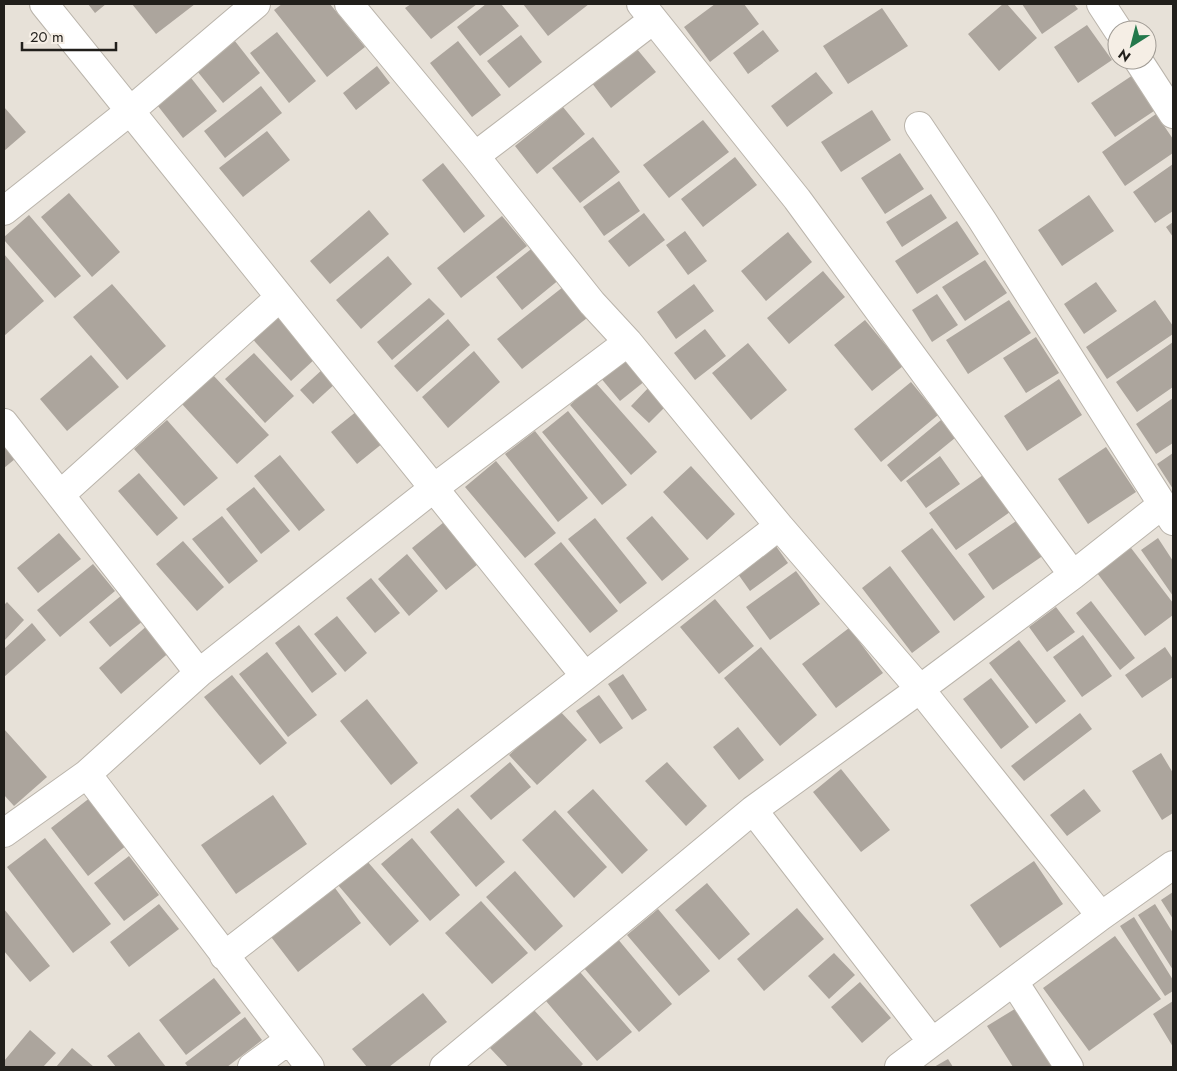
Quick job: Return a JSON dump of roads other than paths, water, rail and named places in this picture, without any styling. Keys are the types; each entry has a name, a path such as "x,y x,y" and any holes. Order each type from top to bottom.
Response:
{"street":[{"path":"44,4 585,676"},
{"path":"4,211 130,111 256,4"},
{"path":"349,4 475,156 592,303 628,342 779,526 920,689 1101,916"},
{"path":"1101,4 1111,20"},
{"path":"475,156 647,12 797,198 1073,575"},
{"path":"1144,70 1173,114"},
{"path":"444,1067 753,810 1073,575 1168,513 982,220 919,126"},
{"path":"60,495 280,297"},
{"path":"5,829 87,774 199,673 434,488 628,342"},
{"path":"4,423 199,673"},
{"path":"224,956 779,526"},
{"path":"87,774 310,1067"},
{"path":"753,810 932,1042"},
{"path":"899,1067 1101,916 1173,865"},
{"path":"1014,982 1069,1067"},
{"path":"252,1067 289,1040"}]}
